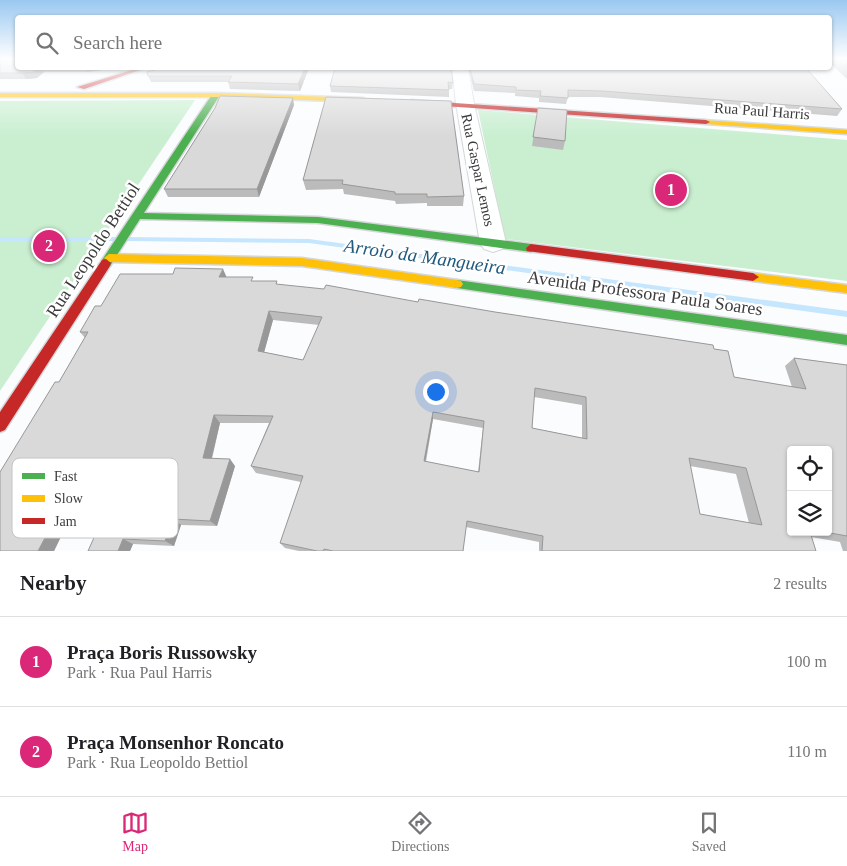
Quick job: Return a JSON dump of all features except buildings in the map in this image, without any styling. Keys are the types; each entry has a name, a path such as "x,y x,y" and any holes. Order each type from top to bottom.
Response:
{"street":[{"path":"53,95 91,84"},
{"path":"124,95 129,84"},
{"name":"Rua Gaspar Lemos","path":"462,84 493,243"},
{"path":"0,95 216,95 375,101"},
{"name":"Rua Leopoldo Bettiol","path":"0,425 216,95"},
{"name":"Rua Paul Harris","path":"405,102 465,104 847,132"},
{"name":"Avenida Professora Paula Soares","path":"136,216 318,220 847,289"},
{"path":"275,233 280,220"},
{"path":"264,261 270,247"},
{"name":"Avenida Professora Paula Soares","path":"109,258 302,262 847,340"}],"green space":[{"path":"195,100 0,391 0,101"},
{"path":"478,110 847,140 847,281 505,239"}],"waterway":[{"name":"Arroio da Mangueira","path":"0,239 115,239"},
{"name":"Arroio da Mangueira","path":"127,239 309,241 847,314"}],"traffic: fast":[{"path":"106,263 216,95"},
{"path":"136,216 318,220 531,248"},
{"path":"457,284 847,340"}],"traffic: slow":[{"path":"0,95 216,95 363,100"},
{"path":"706,122 847,132"},
{"path":"109,258 302,262 457,284"},
{"path":"753,277 847,289"}],"traffic: jam":[{"path":"81,87 92,84"},
{"path":"414,102 706,122"},
{"path":"531,248 753,277"},
{"path":"0,425 106,263"}],"place":[{"name":"Praça Boris Russowsky","path":"671,190"},
{"name":"Praça Monsenhor Roncato","path":"49,246"}]}
